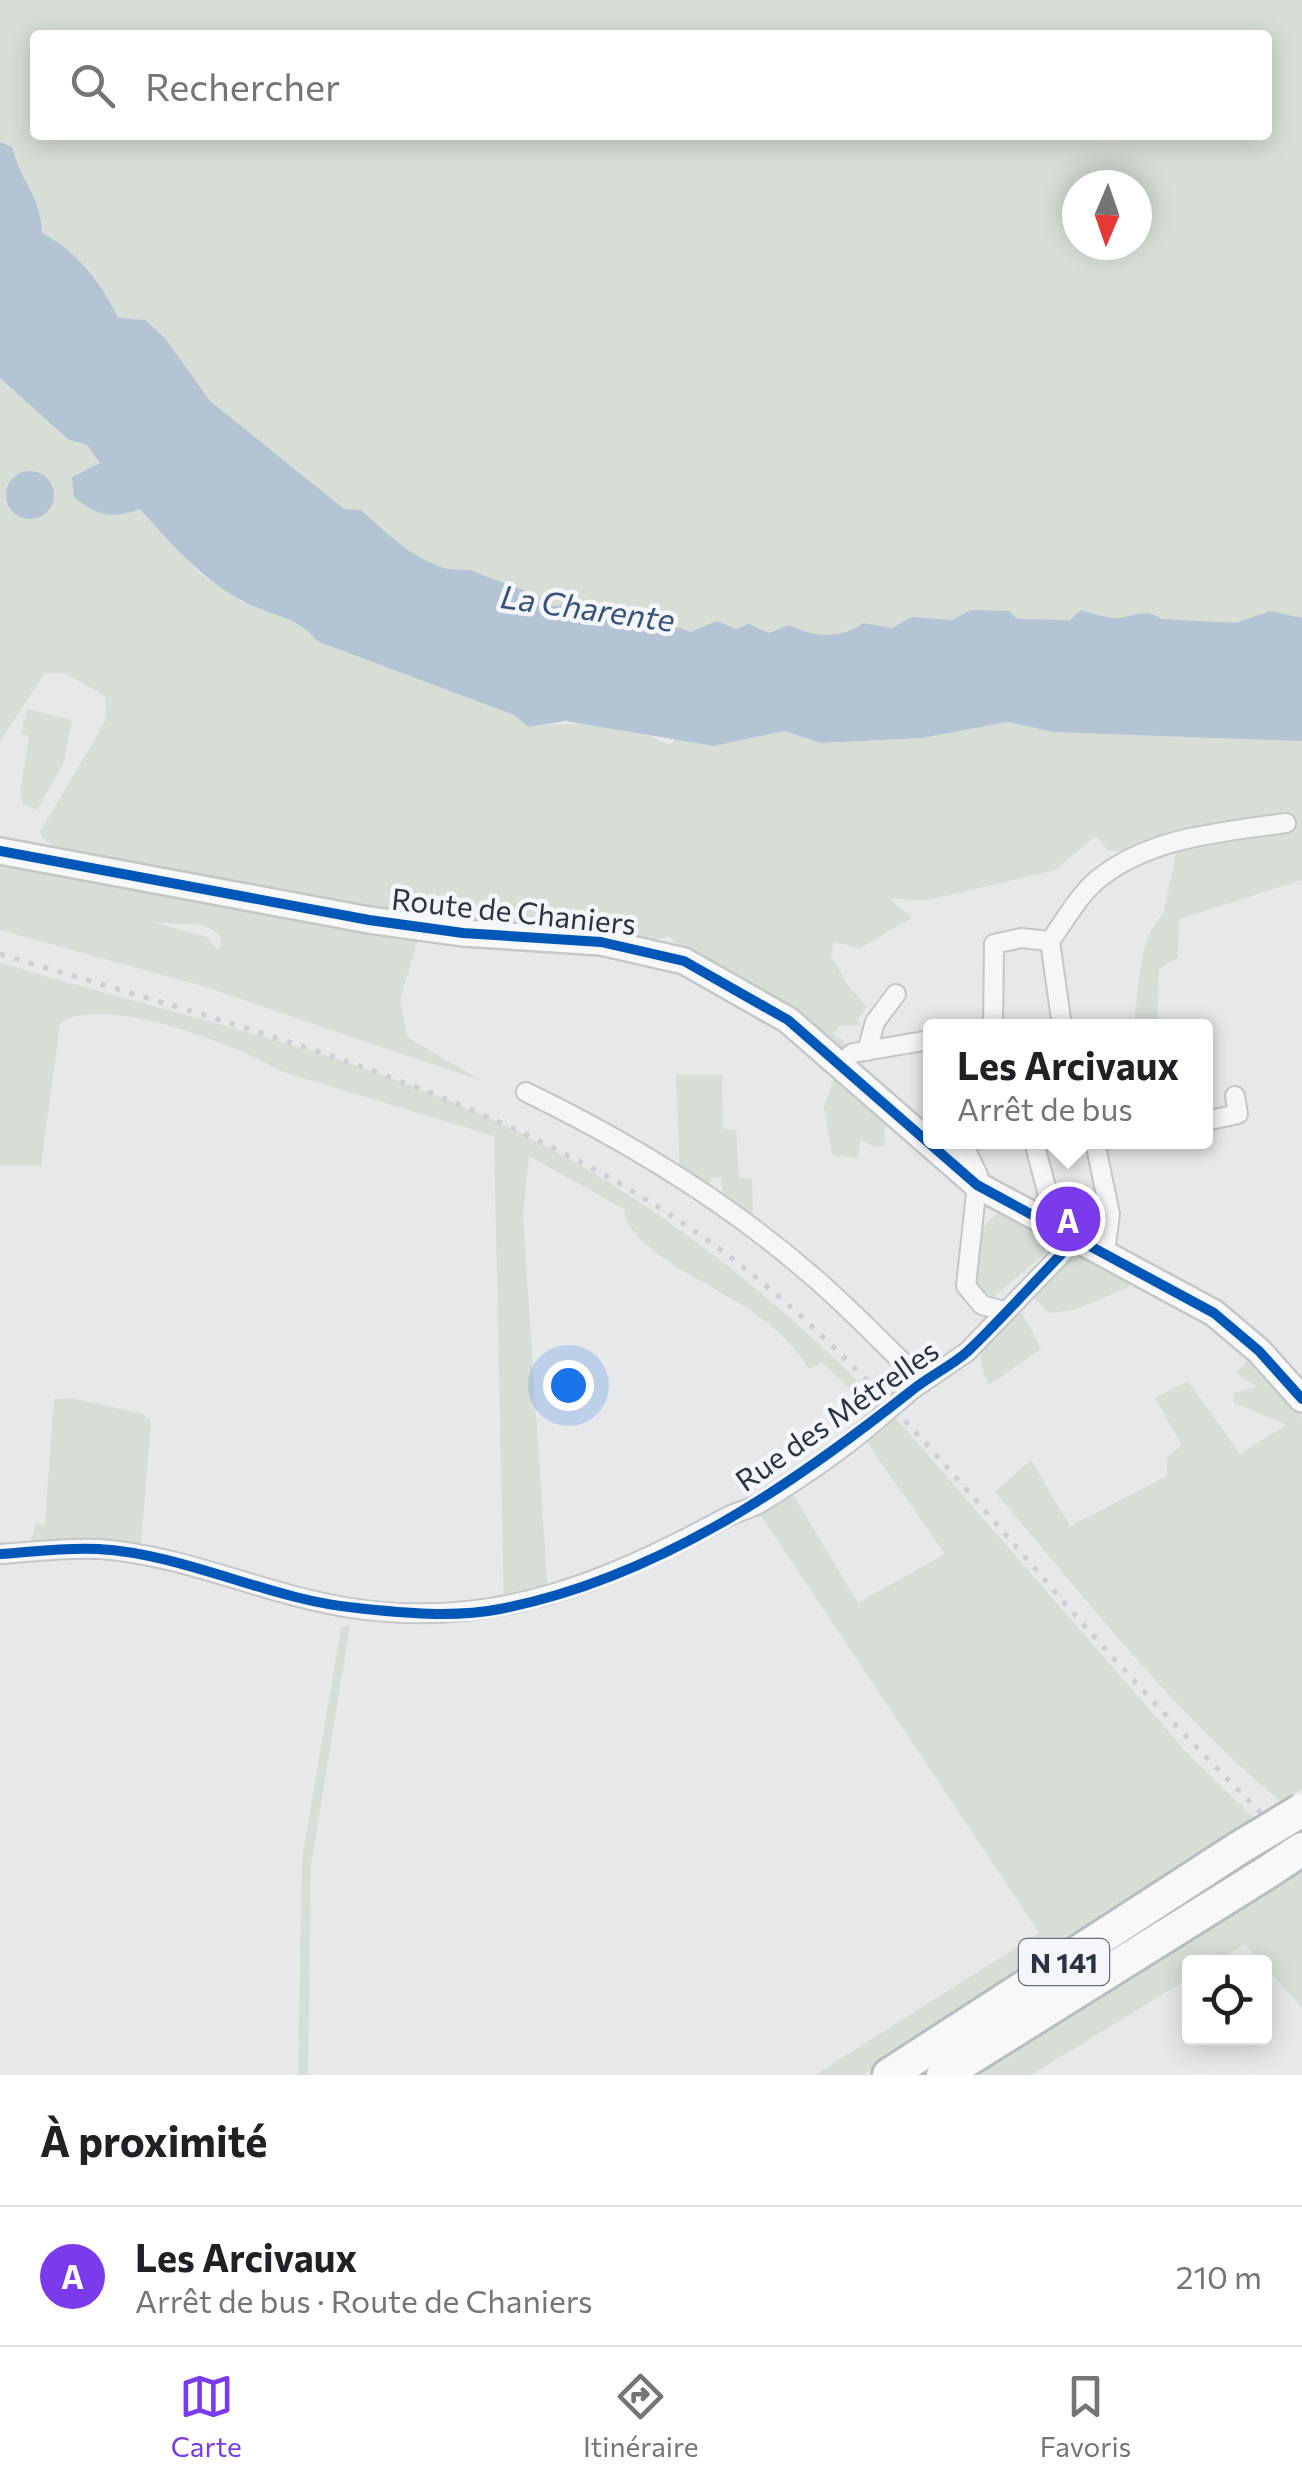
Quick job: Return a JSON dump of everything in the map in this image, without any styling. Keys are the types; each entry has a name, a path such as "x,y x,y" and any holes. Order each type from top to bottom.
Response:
{"highway":[{"name":"N 141","path":"889,2075 1302,1810"},
{"name":"N 141","path":"943,2075 1302,1849"}],"street":[{"path":"1061,1019 1050,942 1096,881 1147,850 1206,834 1286,822"},
{"name":"Route de Chaniers","path":"0,851 422,928 601,942 661,953 747,993 842,1063 923,1137"},
{"path":"989,1019 994,944 1021,938 1050,942"},
{"path":"867,1051 875,1022 896,994"},
{"path":"842,1063 853,1053 923,1041"},
{"path":"526,1092 604,1130 727,1210 812,1275 918,1386"},
{"path":"1213,1119 1238,1114 1235,1096"},
{"name":"Route de Chaniers","path":"936,1149 977,1186 1214,1313 1259,1351 1302,1399"},
{"path":"966,1149 978,1174 966,1286 982,1305 1004,1311"},
{"path":"1036,1149 1047,1191 1049,1225"},
{"path":"1103,1149 1110,1214 1105,1252"},
{"name":"Rue des Métrelles","path":"0,1554 98,1549 169,1562 351,1608 427,1614 497,1610 574,1590 656,1557 732,1514 758,1504 966,1352 1078,1238"}],"shaded area":[{"path":"0,0 1302,0 1302,640 601,633 306,519 0,204"},
{"path":"0,294 181,553 199,573 244,603 259,605 310,632 514,715 529,727 601,725 637,732 669,745 675,739 714,746 784,731 821,743 922,738 1008,722 1053,732 1298,738 1302,741 1302,880 1179,919 1178,958 1159,969 1157,1019 1134,1019 1144,950 1163,914 1177,851 1108,851 1096,836 1055,870 928,900 890,899 912,918 860,948 833,942 831,956 849,987 867,1007 857,1021 861,1025 839,1026 833,1034 844,1041 845,1047 840,1048 751,984 681,948 669,936 656,940 466,923 73,855 43,839 40,832 106,720 105,696 65,673 45,673 0,741"},
{"path":"27,709 72,720 64,762 37,810 23,804 20,793 29,736 21,734"},
{"path":"0,859 419,936 400,999 407,1037 482,1081 199,985 0,930","holes":["152,922 203,925 218,933 222,945 217,949 207,937"]},
{"path":"0,963 356,1066 471,1110 528,1137 636,1200 738,1274 877,1400 879,1418 822,1362 809,1369 765,1321 656,1253 629,1224 624,1209 529,1156 523,1216 548,1596 504,1608 494,1136 280,1071 234,1048 170,1026 107,1014 80,1015 60,1023 41,1166 0,1166"},
{"path":"836,1073 884,1117 885,1145 876,1147 861,1140 857,1158 832,1155 824,1107"},
{"path":"676,1075 722,1075 723,1129 736,1130 739,1178 752,1178 753,1225 724,1202 721,1178 712,1177 707,1189 680,1173"},
{"path":"1006,1213 1046,1234 1047,1252 994,1297 974,1288 978,1232 996,1214"},
{"path":"1079,1251 1129,1279 1129,1287 1074,1310 1049,1313 1030,1295 1068,1256"},
{"path":"1014,1312 1022,1313 1041,1349 989,1385 981,1352 989,1337"},
{"path":"1247,1361 1302,1417 1302,1789 1280,1801 1166,1692 995,1492 1031,1460 1070,1526 1167,1476 1167,1458 1182,1445 1155,1398 1188,1381 1240,1454 1286,1425 1233,1402 1233,1393 1257,1387 1236,1373"},
{"path":"71,1398 143,1414 151,1421 140,1556 43,1546 31,1540 36,1524 45,1524 54,1399"},
{"path":"893,1415 1190,1756 1255,1819 863,2075 815,2075 1039,1933 759,1513 791,1491 858,1603 945,1554 866,1441"},
{"path":"350,1624 311,1866 308,2075 298,2075 302,1860 341,1628"},
{"path":"1302,1872 1302,2008 1272,1974 1272,1955 1255,1955 1245,1944 1227,1955 1182,1955 1182,1982 1031,2075 971,2075"}],"water":[{"path":"0,142 12,147 38,208 42,233 87,269 118,318 145,320 165,338 210,401 344,509 361,510 420,558 448,569 475,572 553,606 577,605 587,614 650,619 691,632 717,621 736,629 749,624 769,633 789,625 817,634 836,634 863,623 892,628 912,617 952,620 971,610 1009,611 1017,619 1070,620 1081,610 1113,618 1143,613 1161,619 1236,623 1270,611 1302,618 1302,741 1053,732 1008,722 922,738 821,743 784,731 714,746 565,721 529,727 514,715 317,641 301,626 250,605 212,581 140,509 106,514 74,497 72,477 100,463 87,445 68,439 0,378"},
{"path":"30,471 47,478 54,495 47,512 30,519 13,512 6,495 13,478"}],"railway":[{"path":"0,954 287,1041 473,1111 563,1153 650,1202 733,1259 860,1373 1142,1689 1302,1853"}],"cycle path":[{"path":"0,851 369,920 463,933 601,942 684,961 788,1020 923,1138"},
{"path":"936,1149 977,1185 1214,1313 1259,1351 1302,1399"},
{"path":"0,1554 74,1549 131,1553 324,1603 410,1613 483,1612 557,1595 666,1552 718,1525 818,1461 967,1352 1078,1237"}],"place":[{"name":"Les Arcivaux","path":"1068,1219"}],"water label":[{"name":"La Charente","path":"588,607"}]}
